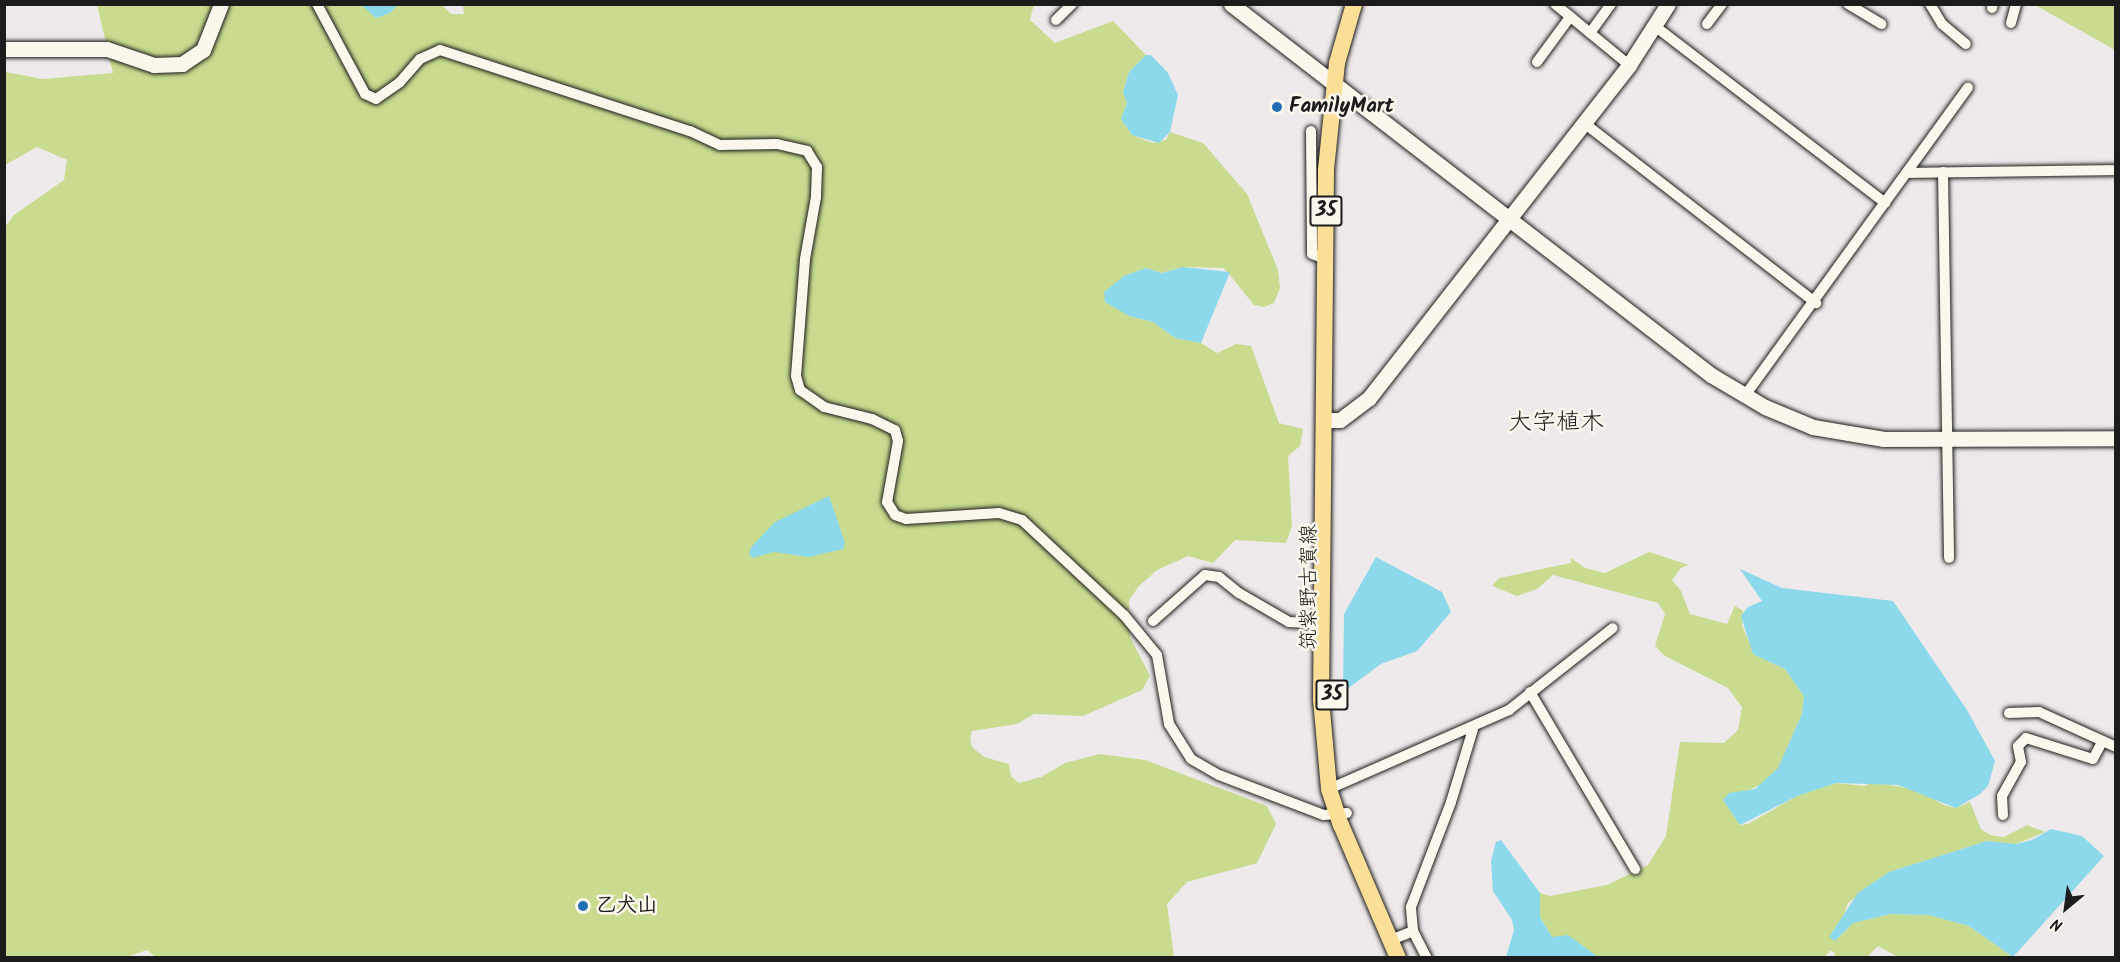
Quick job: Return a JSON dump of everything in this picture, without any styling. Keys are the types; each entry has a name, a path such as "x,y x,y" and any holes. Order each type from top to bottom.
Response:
{"main road":[{"name":"筑紫野古賀線","path":"1354,4 1334,83 1326,170 1321,699 1334,786 1342,814 1409,957"},
{"name":"筑紫野古賀線","path":"1324,420 1333,443 1334,786"},
{"name":"筑紫野古賀線","path":"1398,957 1401,936"}],"street":[{"path":"4,49 107,50 154,65 182,64 203,50 221,4"},
{"path":"317,4 365,94 376,99 400,82 420,59 440,50 690,130 720,145 777,144 807,151 817,167 816,197 805,259 796,376 801,390 824,407 872,419 895,429 898,441 887,502 895,516 906,519 999,513 1022,520 1117,608 1157,655 1168,724 1191,759 1219,776 1324,815 1342,814"},
{"path":"1056,20 1072,4"},
{"path":"1231,4 1744,397 1813,427 1837,433 1884,439 2115,438"},
{"path":"1555,4 1629,65"},
{"path":"1590,33 1611,4"},
{"path":"1324,420 1340,420 1369,398 1629,65 1656,27 1668,4"},
{"path":"1707,24 1722,4"},
{"path":"1848,4 1881,24"},
{"path":"1930,4 1942,24 1966,44"},
{"path":"2011,23 2016,4"},
{"path":"1537,62 1570,17"},
{"path":"1656,27 1885,203"},
{"path":"1744,397 1816,303 1968,87"},
{"path":"1584,123 1816,303"},
{"path":"1311,131 1312,254 1326,259"},
{"path":"1907,173 2115,170"},
{"path":"1943,172 1949,558"},
{"path":"1153,621 1205,575 1219,577 1239,593 1289,622 1322,624"},
{"path":"1334,786 1473,729 1509,710 1613,628"},
{"path":"1530,692 1635,869"},
{"path":"2008,713 2039,712 2115,747"},
{"path":"1427,957 1401,936 1451,802 1473,729"},
{"path":"2003,815 2002,796 2021,762 2018,746 2026,738 2093,759 2102,742"}],"green space":[{"path":"361,4 376,18 390,13 398,4 442,5 451,14 464,14 463,5 1034,4 1030,20 1055,43 1113,21 1146,55 1129,72 1123,91 1127,103 1121,119 1132,135 1153,143 1166,140 1170,132 1203,143 1247,194 1278,270 1280,288 1274,303 1264,307 1254,305 1224,268 1183,267 1162,273 1146,268 1124,276 1118,307 1129,316 1153,322 1175,338 1201,343 1217,353 1236,344 1251,346 1279,423 1303,429 1300,446 1288,456 1292,526 1286,543 1235,540 1213,563 1188,556 1157,570 1139,586 1129,600 1130,637 1150,676 1142,690 1083,716 1034,714 1017,724 972,731 970,739 972,747 984,757 1009,764 1011,776 1019,783 1041,777 1065,763 1100,754 1145,760 1267,806 1276,824 1257,863 1187,882 1167,904 1174,957 157,958 147,950 124,958 5,957 5,227 14,215 64,180 67,160 37,147 5,165 5,72 43,79 113,73 97,5"},
{"path":"2115,5 2115,50 2037,6"},
{"path":"1649,552 1689,565 1681,568 1672,580 1681,591 1690,614 1727,624 1735,606 1743,611 1742,626 1750,644 1769,662 1785,669 1804,696 1802,714 1778,768 1765,783 1744,792 1736,818 1740,825 1748,824 1797,796 1836,783 1865,786 1873,782 1919,790 1944,805 1956,808 1970,802 1981,829 1990,835 2004,837 2027,825 2045,832 2016,844 1987,841 1889,872 1848,903 1835,941 1853,923 1891,914 1929,915 1969,926 2013,957 1898,957 1878,946 1866,958 1834,957 1835,952 1830,951 1823,958 1598,958 1552,937 1540,917 1540,893 1550,896 1607,885 1648,865 1666,836 1680,742 1724,743 1738,730 1742,707 1728,688 1665,656 1655,646 1665,614 1658,603 1553,575 1537,589 1517,596 1492,586 1499,578 1571,563 1571,558 1585,568 1605,573"}],"water":[{"path":"361,5 398,5 390,13 376,18"},
{"path":"1146,55 1151,55 1168,73 1178,95 1170,132 1159,143 1132,135 1121,119 1127,103 1123,92 1129,72"},
{"path":"1183,267 1230,272 1201,343 1175,338 1153,322 1129,316 1105,302 1104,292 1124,276 1146,268 1162,273"},
{"path":"829,496 845,543 843,549 809,557 774,552 752,558 749,553 752,546 775,522"},
{"path":"1376,557 1442,592 1451,612 1417,651 1381,664 1343,692 1344,614"},
{"path":"1740,569 1782,588 1893,601 1967,710 1995,761 1988,786 1980,794 1956,808 1898,785 1836,783 1797,796 1740,825 1723,800 1729,793 1755,789 1778,768 1802,714 1804,696 1785,669 1753,654 1741,616 1748,607 1762,601"},
{"path":"2051,829 2082,836 2104,856 2013,957 1969,926 1929,915 1891,914 1853,923 1835,941 1829,937 1858,893 1889,872 1987,841 2016,844 2032,840"},
{"path":"1501,840 1540,893 1540,917 1552,937 1568,935 1598,957 1506,957 1514,930 1512,920 1493,891 1491,861 1496,842"}],"place":[{"name":"FamilyMart","path":"1277,107"},
{"name":"乙犬山","path":"583,906"}],"district":[{"name":"大字植木","path":"1556,423"}]}
